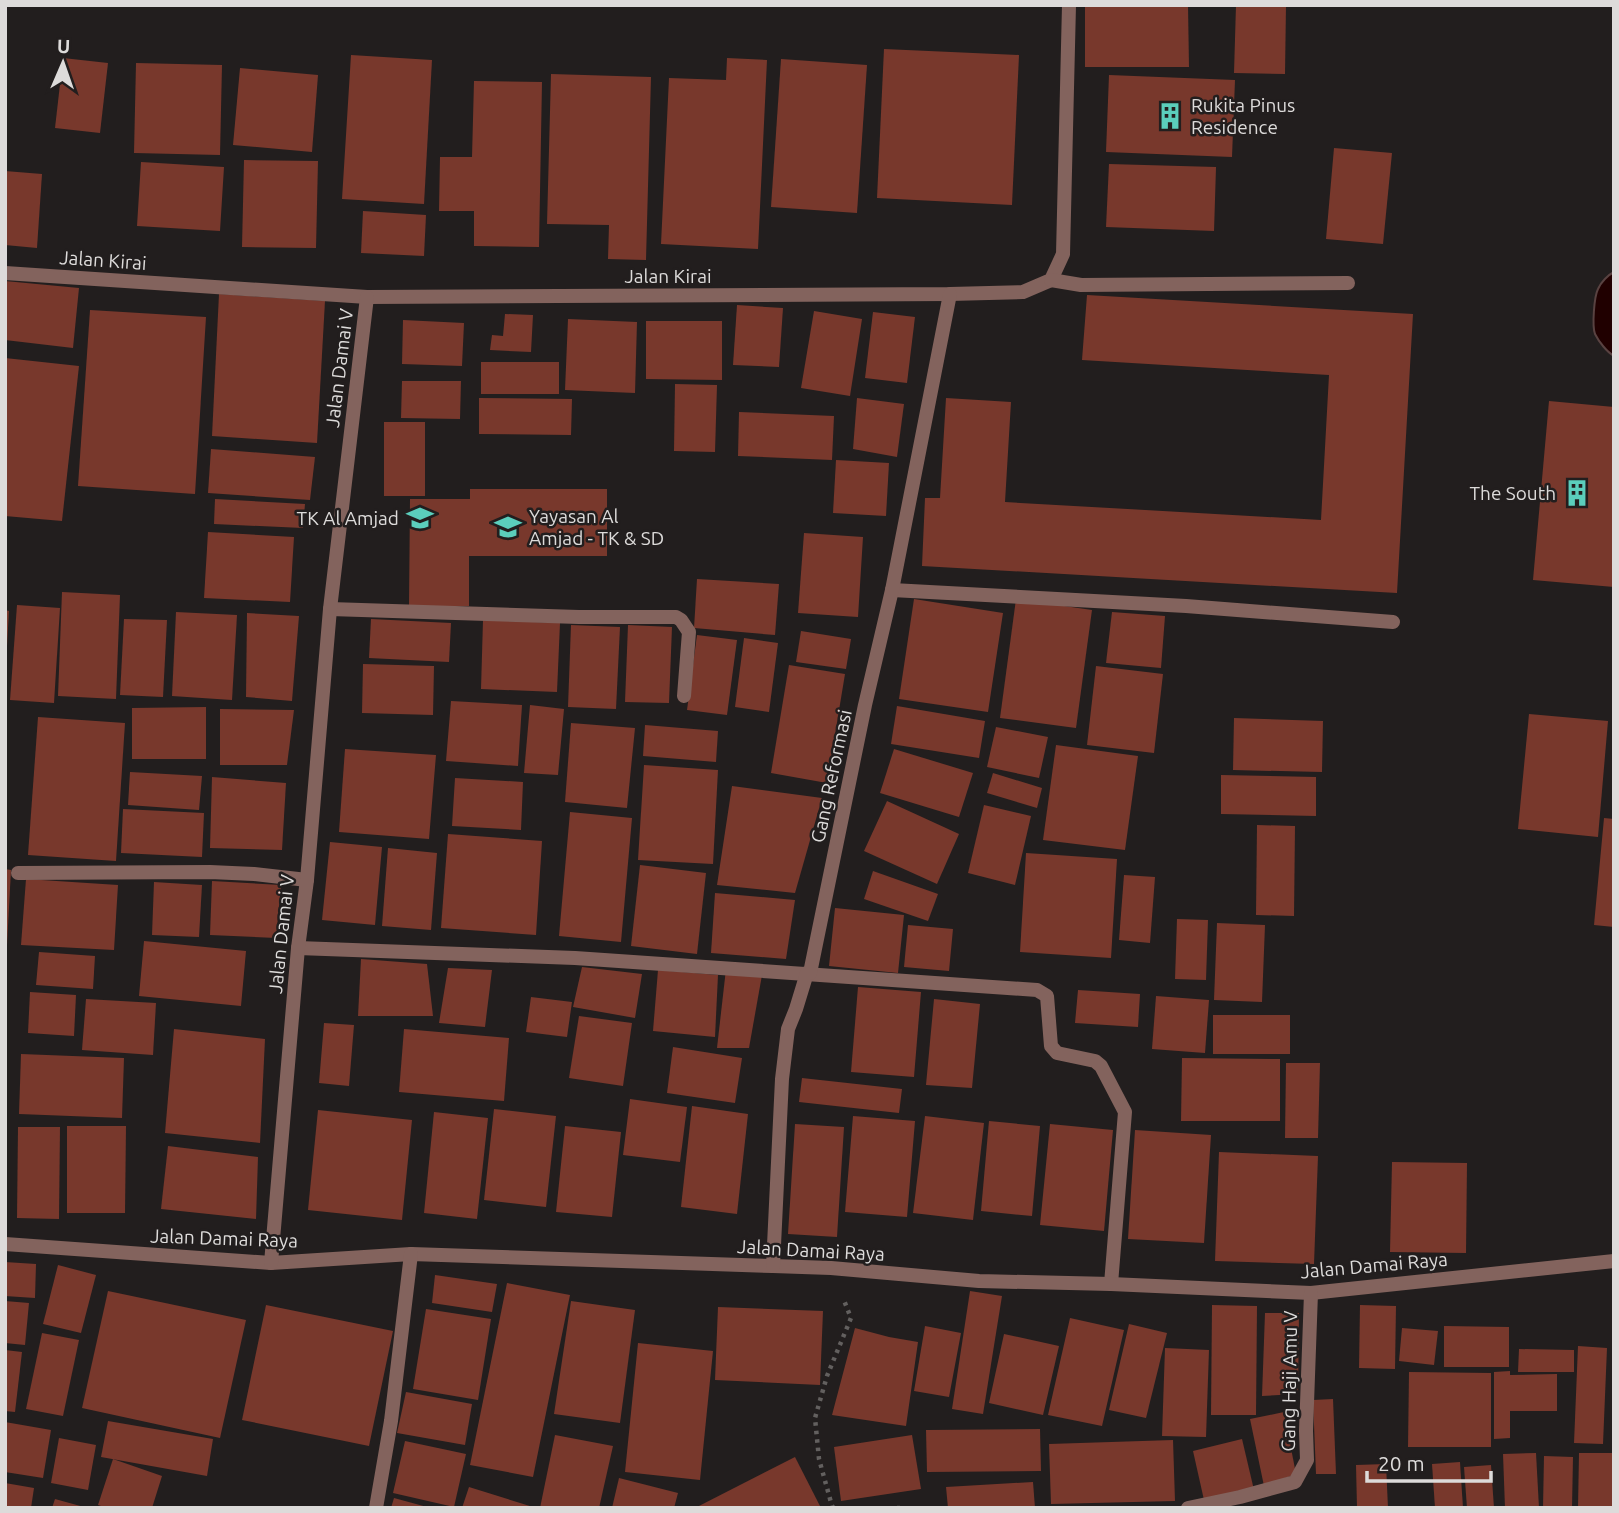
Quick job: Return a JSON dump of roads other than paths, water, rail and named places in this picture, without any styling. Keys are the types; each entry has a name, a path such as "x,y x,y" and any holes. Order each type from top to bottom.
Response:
{"street":[{"path":"1069,5 1063,254 1051,280 1082,285 1348,283"},
{"name":"Jalan Kirai","path":"5,273 367,297 950,294 1023,292 1051,280"},
{"name":"Gang Reformasi","path":"773,1266 782,1080 788,1029 807,973 810,974 865,705 892,590 950,294"},
{"name":"Jalan Damai V","path":"271,1263 330,609 367,297"},
{"path":"892,590 1186,606 1393,622"},
{"path":"330,609 579,617 676,617 689,632 684,696"},
{"path":"18,873 210,872 307,880"},
{"path":"298,948 575,958 1037,990 1047,996 1051,1046 1057,1053 1095,1061 1101,1066 1125,1112 1111,1284"},
{"name":"Jalan Damai Raya","path":"5,1244 271,1263 411,1254 831,1268 979,1281 1311,1293 1614,1261"},
{"path":"376,1508 391,1422 411,1254"},
{"name":"Gang Haji Amu V","path":"1188,1508 1295,1482 1307,1460 1311,1293"}],"place":[{"name":"Rukita Pinus Residence","path":"1170,116"},
{"name":"The South","path":"1577,493"},
{"name":"TK Al Amjad","path":"420,518"},
{"name":"Yayasan Al Amjad - TK & SD","path":"508,527"}]}
